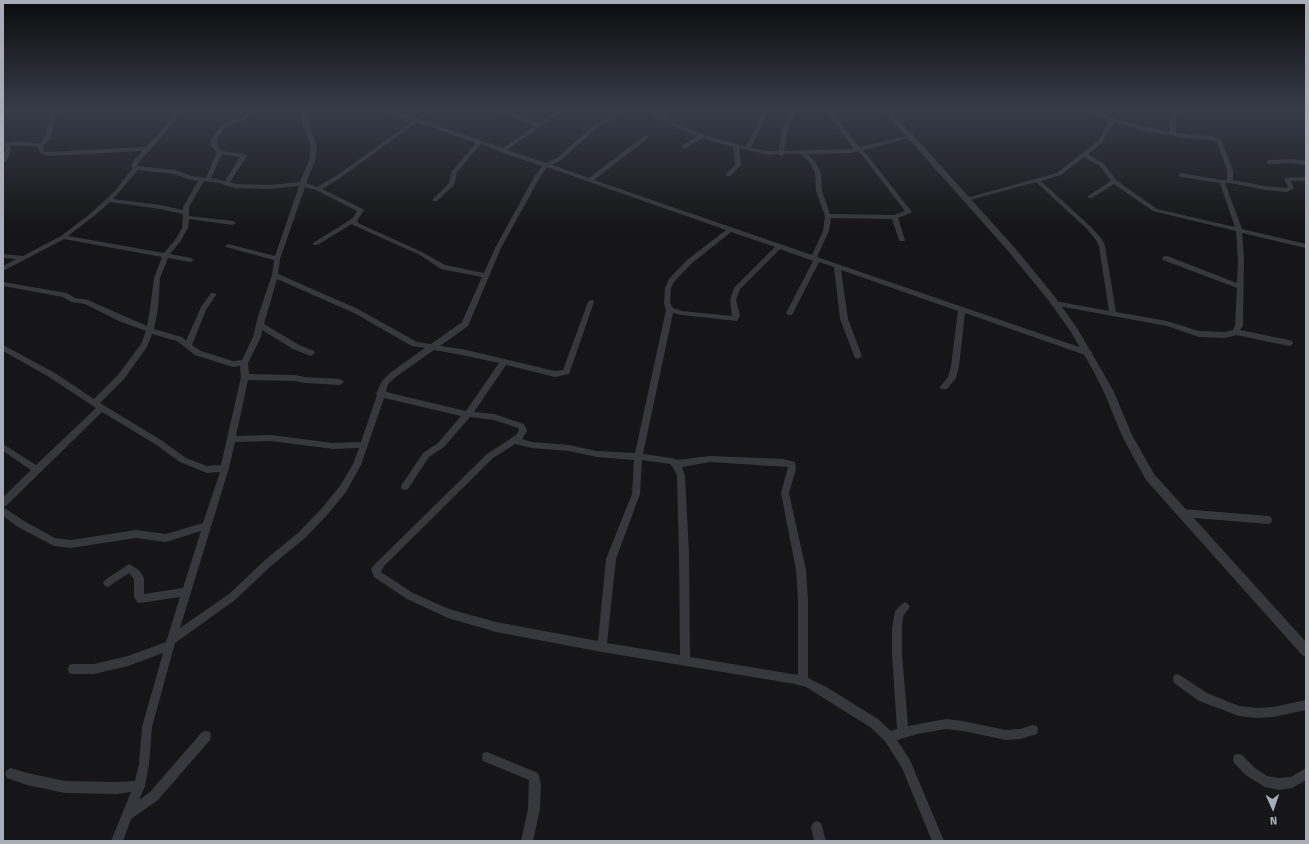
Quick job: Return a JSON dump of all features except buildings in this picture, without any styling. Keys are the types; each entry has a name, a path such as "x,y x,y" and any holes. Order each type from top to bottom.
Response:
{"street":[{"path":"3,161 7,154 7,150"},
{"path":"41,150 48,154 119,150"},
{"path":"3,269 63,237 92,215 124,183 136,168 134,166 137,160 145,150"},
{"path":"117,841 139,786 144,764 147,726 225,468 245,377 244,364 257,337 275,275 277,258 310,168 313,150"},
{"path":"318,189 338,177 374,150"},
{"path":"435,200 452,184 454,172 473,150"},
{"path":"73,669 94,669 128,661 171,643 232,597 268,563 302,535 325,511 343,489 357,465 385,383 394,374 465,324 498,248 526,194 546,166 559,159 569,150"},
{"path":"589,181 629,150"},
{"path":"728,175 738,165 736,150"},
{"path":"753,150 761,153 781,154 832,150"},
{"path":"828,216 895,217 909,212 861,150"},
{"path":"924,150 1034,276 1055,303 1088,353 1109,392 1127,436 1150,477 1306,651"},
{"path":"966,199 1038,181 1059,174 1089,150"},
{"path":"1222,150 1230,170 1230,181"},
{"path":"502,151 1088,353"},
{"path":"207,526 166,538 136,534 71,544 54,542 21,524 3,510 37,470 98,406 131,364 144,344 150,330 157,278 166,255 178,241 185,228 186,207 205,179 220,152 242,155 244,157 226,184"},
{"path":"790,313 815,260 828,224 828,216 819,191 818,173 813,162 803,153"},
{"path":"1084,154 1102,165 1114,181 1155,210 1306,246"},
{"path":"1270,162 1292,161 1306,164"},
{"path":"136,168 175,172 190,178 221,181 235,186 249,187 303,184 318,189 361,210 355,219 316,244"},
{"path":"1181,175 1222,182 1230,181 1277,190 1287,190 1292,188 1287,179 1306,179"},
{"path":"1038,181 1089,228 1099,240 1102,246 1113,314"},
{"path":"1090,197 1114,181"},
{"path":"1222,182 1239,229 1241,259 1240,326 1236,332"},
{"path":"107,200 160,207 185,215 233,223"},
{"path":"895,217 902,240"},
{"path":"355,219 355,224 422,254 443,267 486,276"},
{"path":"602,647 611,559 636,494 638,457 670,310 667,298 668,288 671,281 689,262 729,230"},
{"path":"63,237 191,260"},
{"path":"228,246 277,258"},
{"path":"670,310 682,313 735,318 733,300 736,288 778,247"},
{"path":"3,256 24,258"},
{"path":"1165,258 1240,287"},
{"path":"836,267 844,319 858,356"},
{"path":"275,275 356,311 415,344 554,374 566,372 591,302"},
{"path":"3,284 65,295 73,300 86,302 124,320 179,339 198,353 233,364 244,364"},
{"path":"188,345 203,310 213,295"},
{"path":"1055,303 1167,324 1199,334 1225,335 1236,332 1289,343"},
{"path":"944,388 952,378 955,366 962,310"},
{"path":"260,325 296,347 311,353"},
{"path":"415,344 419,356"},
{"path":"3,348 52,375 98,406 158,442 183,460 207,470 225,468"},
{"path":"405,486 426,455 441,445 467,414 481,392 504,362"},
{"path":"245,377 295,378 340,382"},
{"path":"380,394 467,414 494,417 521,426 522,432 490,456 381,563 376,569 377,574 410,596 448,613 469,620 523,633 763,675 789,678 803,682 824,692 874,723 889,737 906,764 938,841"},
{"path":"232,439 271,438 333,446 364,445"},
{"path":"513,440 532,445 569,448 597,454 666,460 676,464 710,459 783,462 792,464 785,493 801,570 803,600 803,682"},
{"path":"3,448 37,470"},
{"path":"676,464 681,476 684,552 685,661"},
{"path":"1182,513 1268,520"},
{"path":"108,583 129,568 136,572 139,578 140,599 187,592"},
{"path":"903,733 897,655 897,628 898,614 905,607"},
{"path":"1178,679 1203,697 1239,711 1257,713 1273,712 1306,704"},
{"path":"889,737 933,725 946,724 1006,735 1020,734 1033,730"},
{"path":"127,815 154,796 206,736"},
{"path":"487,757 534,777 534,809 527,841"},
{"path":"1238,759 1251,772 1265,781 1279,784 1292,782 1306,774"},
{"path":"11,774 65,787 117,788 139,786"},
{"path":"817,827 820,841"}]}
